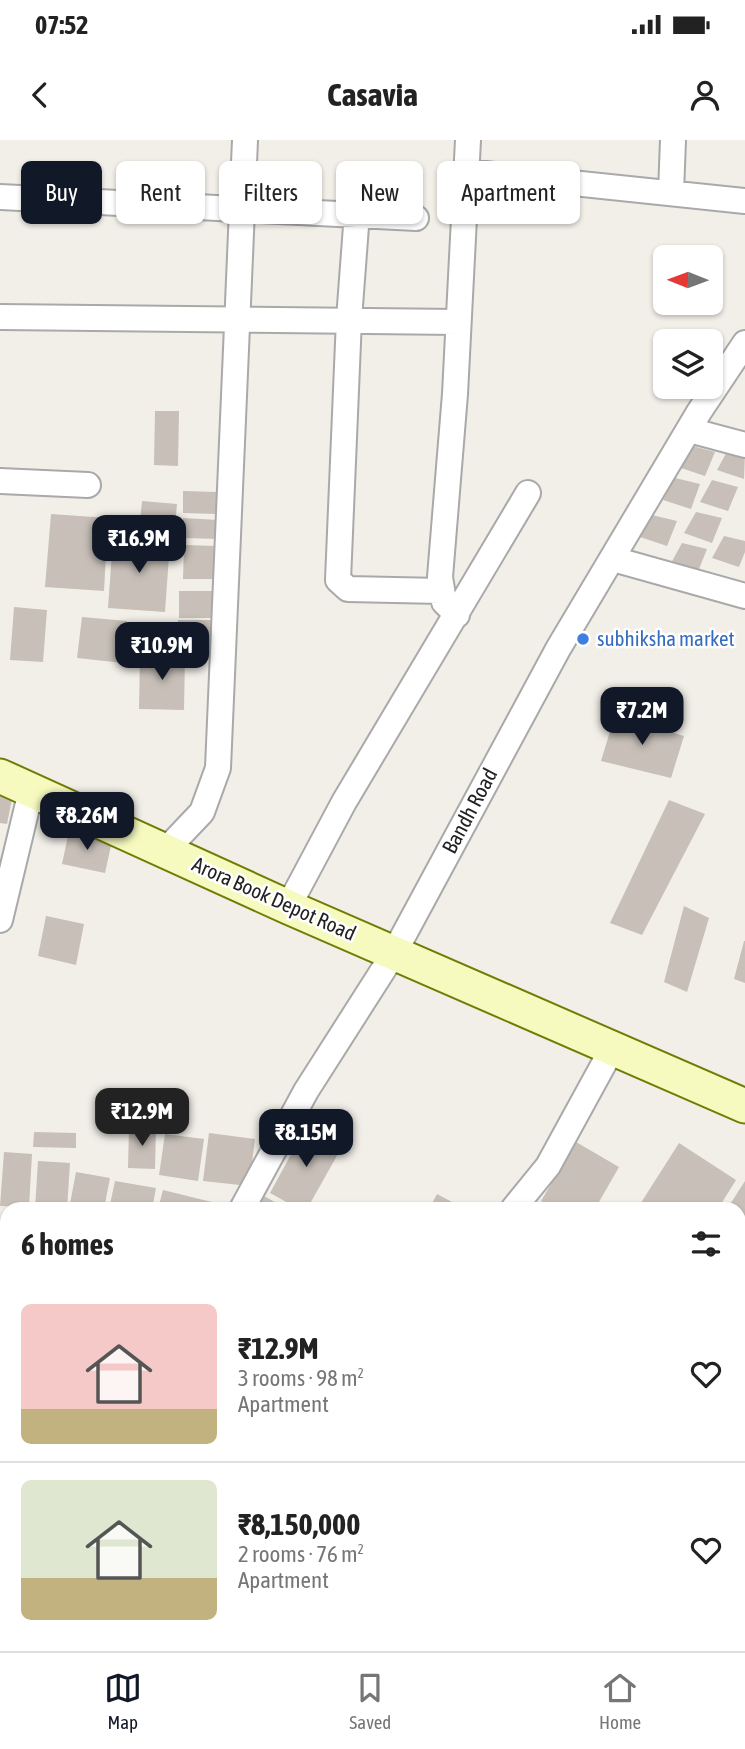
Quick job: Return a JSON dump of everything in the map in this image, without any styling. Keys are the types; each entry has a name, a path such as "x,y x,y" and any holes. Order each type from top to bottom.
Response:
{"street":[{"path":"244,161 245,140"},
{"path":"467,161 468,140"},
{"path":"671,192 673,140"},
{"path":"580,183 745,201"},
{"path":"0,197 219,207"},
{"path":"166,850 202,812 218,768 242,224"},
{"path":"355,224 338,580 348,589 441,591"},
{"path":"457,615 447,606 441,591 464,224"},
{"path":"0,317 457,322"},
{"name":"Bandh Road","path":"246,1202 306,1091 394,953 558,649 689,430 745,343"},
{"path":"689,430 745,445"},
{"path":"0,481 88,485"},
{"path":"288,907 344,802 528,493"},
{"path":"613,559 745,596"},
{"name":"Arora Book Depot Road","path":"0,776 394,953"},
{"path":"0,920 30,791"},
{"path":"394,953 745,1106"},
{"path":"519,1202 548,1166 612,1049"}],"building":[{"path":"155,411 179,411 178,466 154,465"},
{"path":"689,445 715,452 705,476 678,467"},
{"path":"729,448 745,452 744,479 717,470"},
{"path":"675,478 700,484 691,509 663,500"},
{"path":"712,480 738,487 728,511 700,502"},
{"path":"183,491 217,492 217,514 183,513"},
{"path":"142,501 177,504 174,536 139,533"},
{"path":"696,512 722,518 712,543 684,533"},
{"path":"51,514 108,518 104,591 45,587"},
{"path":"652,515 677,521 667,546 640,537"},
{"path":"183,518 219,520 218,539 182,538"},
{"path":"724,536 745,541 745,552 739,567 712,558"},
{"path":"113,538 170,542 165,612 108,608"},
{"path":"682,543 707,549 697,574 670,565"},
{"path":"184,545 217,546 217,579 183,579"},
{"path":"179,591 215,591 215,618 179,618"},
{"path":"14,607 47,610 43,662 10,660"},
{"path":"82,617 127,621 123,663 77,658"},
{"path":"178,620 214,620 214,652 178,651"},
{"path":"140,655 185,655 184,710 139,709"},
{"path":"615,715 684,736 671,778 601,761"},
{"path":"0,791 13,794 7,824 0,823"},
{"path":"669,800 705,814 642,935 610,923"},
{"path":"69,831 112,841 105,873 62,864"},
{"path":"684,906 709,918 687,992 664,982"},
{"path":"46,916 84,924 76,965 38,956"},
{"path":"745,941 745,983 734,979"},
{"path":"307,1125 343,1145 311,1202 286,1202 270,1193"},
{"path":"129,1128 156,1129 155,1169 128,1168"},
{"path":"34,1132 76,1133 76,1148 33,1147"},
{"path":"209,1133 255,1139 249,1186 203,1181"},
{"path":"165,1134 204,1139 198,1181 159,1175"},
{"path":"576,1142 619,1167 599,1202 541,1201"},
{"path":"679,1143 736,1180 722,1202 641,1202"},
{"path":"4,1152 32,1154 29,1202 0,1202"},
{"path":"38,1161 70,1163 67,1202 35,1202"},
{"path":"76,1172 110,1178 105,1202 70,1202"},
{"path":"115,1181 156,1188 153,1202 110,1202"},
{"path":"745,1181 745,1202 732,1202"},
{"path":"163,1190 212,1202 160,1202"},
{"path":"437,1194 452,1202 433,1202"},
{"path":"264,1196 275,1202 261,1202"}],"place":[{"name":"subhiksha market","path":"583,639"}]}
